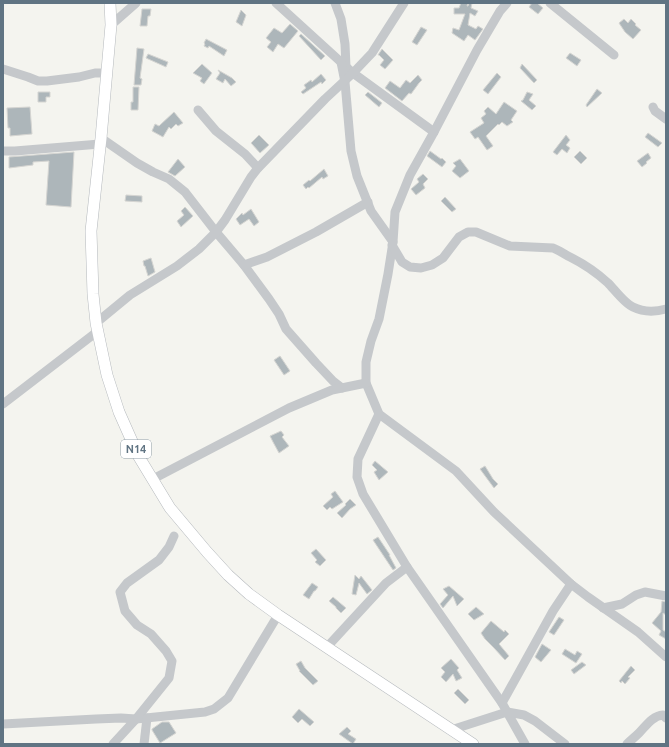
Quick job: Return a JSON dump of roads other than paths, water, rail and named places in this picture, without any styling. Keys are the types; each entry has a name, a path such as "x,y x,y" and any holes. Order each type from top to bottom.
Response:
{"main road":[{"name":"N14","path":"110,3 111,25 101,141 91,231 94,294 97,327 107,375 120,412 139,457 170,508 228,575 249,594 278,615 473,744"}],"street":[{"path":"111,25 136,3"},
{"path":"276,3 347,68 434,132"},
{"path":"335,3 341,19 345,44 347,68 345,82 351,152 357,176 371,210 402,262 410,267 421,268 432,265 443,258 459,238 468,232 476,232 510,246 553,248 560,250 595,271 631,307 646,311 666,309"},
{"path":"347,68 372,53 404,3"},
{"path":"507,3 500,11 477,50 410,175 395,212 388,274 379,319 371,341 366,362 366,383 379,414 456,471 494,512 571,584 638,632 666,657"},
{"path":"550,3 614,55"},
{"path":"3,404 97,327 130,296 177,266 199,249 216,232 225,220 258,168 325,99 345,82 347,68"},
{"path":"3,69 38,81 79,77 94,73 107,73"},
{"path":"653,108 666,120"},
{"path":"198,110 216,131 245,154 258,168"},
{"path":"3,151 15,151 101,141 153,172 169,179 185,192 244,265 270,299 286,329 333,381 342,388"},
{"path":"244,265 267,257 316,232 368,202"},
{"path":"153,479 289,408 332,390 366,383"},
{"path":"379,414 358,459 358,477 363,494 406,567 502,703 525,744"},
{"path":"113,744 136,720 169,678 172,661 166,651 151,634 137,625 125,611 120,592 127,583 159,560 169,547 174,536"},
{"path":"327,647 386,582 406,567"},
{"path":"502,703 553,611 571,584"},
{"path":"603,608 622,604 644,592 666,596"},
{"path":"3,724 96,718 121,718 136,720 205,712 214,709 228,698 278,615"},
{"path":"451,730 507,712 524,715 535,721 565,744"},
{"path":"627,744 652,719 663,715 666,718"},
{"path":"144,744 147,718"}]}
